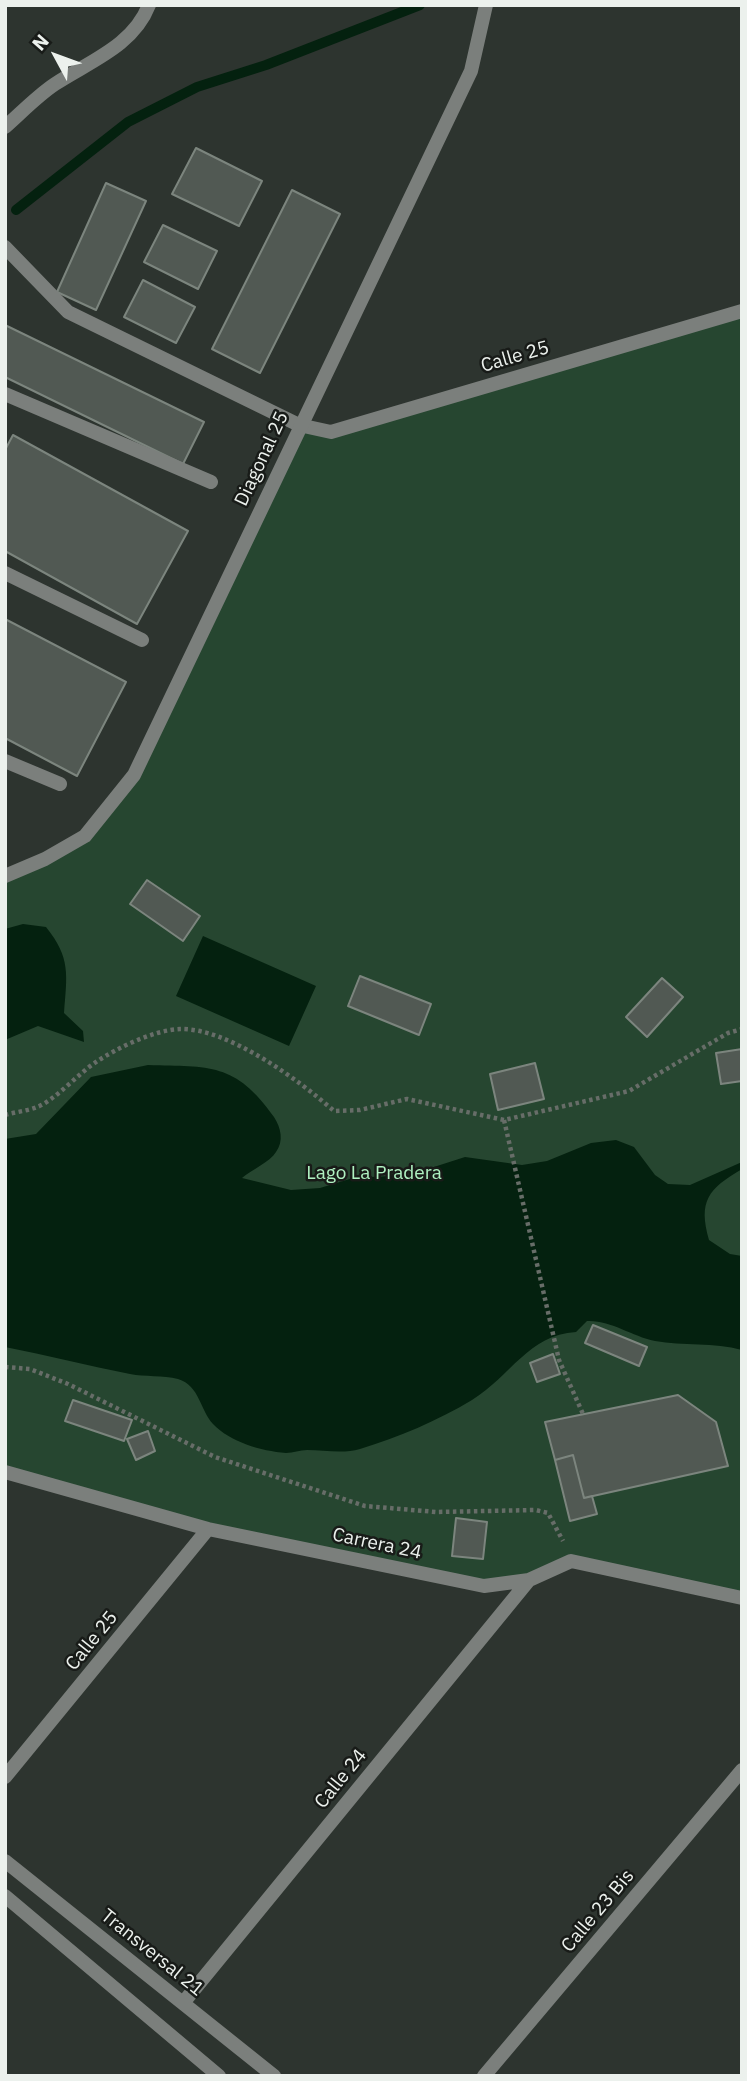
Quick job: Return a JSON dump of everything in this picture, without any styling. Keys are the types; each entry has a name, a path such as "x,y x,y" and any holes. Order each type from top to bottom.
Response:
{"street":[{"path":"5,127 53,86 112,50 142,24 149,5"},
{"name":"Diagonal 25","path":"5,876 45,859 85,836 134,775 299,425 471,71 486,5"},
{"name":"Calle 25","path":"5,247 68,312 299,425 331,432 742,311"},
{"path":"6,397 211,482"},
{"path":"5,573 142,640"},
{"path":"5,761 60,783"},
{"name":"Carrera 24","path":"5,1472 208,1529 484,1586 528,1580 571,1561"},
{"name":"Calle 25","path":"5,1777 208,1529"},
{"path":"571,1561 742,1598"},
{"name":"Calle 24","path":"183,2003 528,1580"},
{"name":"Calle 23 Bis","path":"484,2076 742,1770"},
{"name":"Transversal 21","path":"5,1861 274,2076"},
{"path":"5,1896 219,2076"}],"path":[{"path":"5,1115 39,1107 78,1074 121,1046 177,1029 197,1030 216,1037 287,1072 334,1111 360,1110 407,1099 504,1120 629,1091 727,1033 742,1029"},
{"path":"504,1120 559,1360 583,1413"},
{"path":"5,1367 30,1369 68,1384 215,1457 365,1506 436,1512 536,1510 548,1513 559,1531 571,1561"}],"green space":[{"name":"Lago La Pradera","path":"742,311 742,1598 571,1561 484,1586 208,1529 5,1472 5,876 45,859 113,805 299,425 331,432"}],"shaded area":[{"path":"23,924 46,927 60,948 66,967 64,1013 83,1031 84,1042 38,1026 5,1040 5,929"},
{"path":"203,936 316,986 289,1046 176,996"},
{"path":"148,1065 188,1066 220,1071 247,1086 274,1117 281,1139 273,1156 242,1178 291,1190 320,1188 353,1178 409,1175 465,1157 522,1165 547,1161 591,1143 616,1140 634,1147 655,1175 668,1184 690,1185 742,1162 742,1169 721,1183 709,1197 705,1215 709,1240 730,1254 742,1256 742,1350 655,1341 604,1323 587,1321 576,1332 559,1335 532,1349 472,1400 418,1428 360,1449 286,1453 266,1450 228,1436 213,1424 191,1387 178,1379 130,1374 5,1347 5,1139 36,1134 91,1077"}],"building":[{"path":"196,148 262,181 239,226 172,194"},
{"path":"106,183 146,201 96,310 57,292"},
{"path":"292,190 340,214 260,373 212,349"},
{"path":"163,225 217,251 198,289 144,262"},
{"path":"143,280 195,307 176,343 124,317"},
{"path":"5,325 204,422 183,464 5,377"},
{"path":"13,435 188,531 137,624 5,551 5,450"},
{"path":"5,619 126,682 77,776 5,738"},
{"path":"147,880 200,916 183,941 130,904"},
{"path":"360,976 431,1004 419,1035 348,1006"},
{"path":"662,978 683,997 647,1037 626,1017"},
{"path":"742,1049 742,1081 721,1084 716,1053"},
{"path":"535,1063 544,1099 498,1110 490,1074"},
{"path":"593,1325 647,1347 639,1366 585,1343"},
{"path":"553,1354 560,1374 537,1382 530,1363"},
{"path":"678,1395 716,1422 728,1466 584,1498 573,1455 555,1460 545,1422"},
{"path":"73,1400 132,1420 124,1441 65,1421"},
{"path":"148,1431 155,1451 136,1460 127,1439"},
{"path":"573,1455 584,1498 592,1496 597,1514 570,1521 555,1460"},
{"path":"456,1518 487,1522 483,1559 452,1556"}],"waterway":[{"path":"16,210 128,122 197,87 266,65 420,5"}]}
